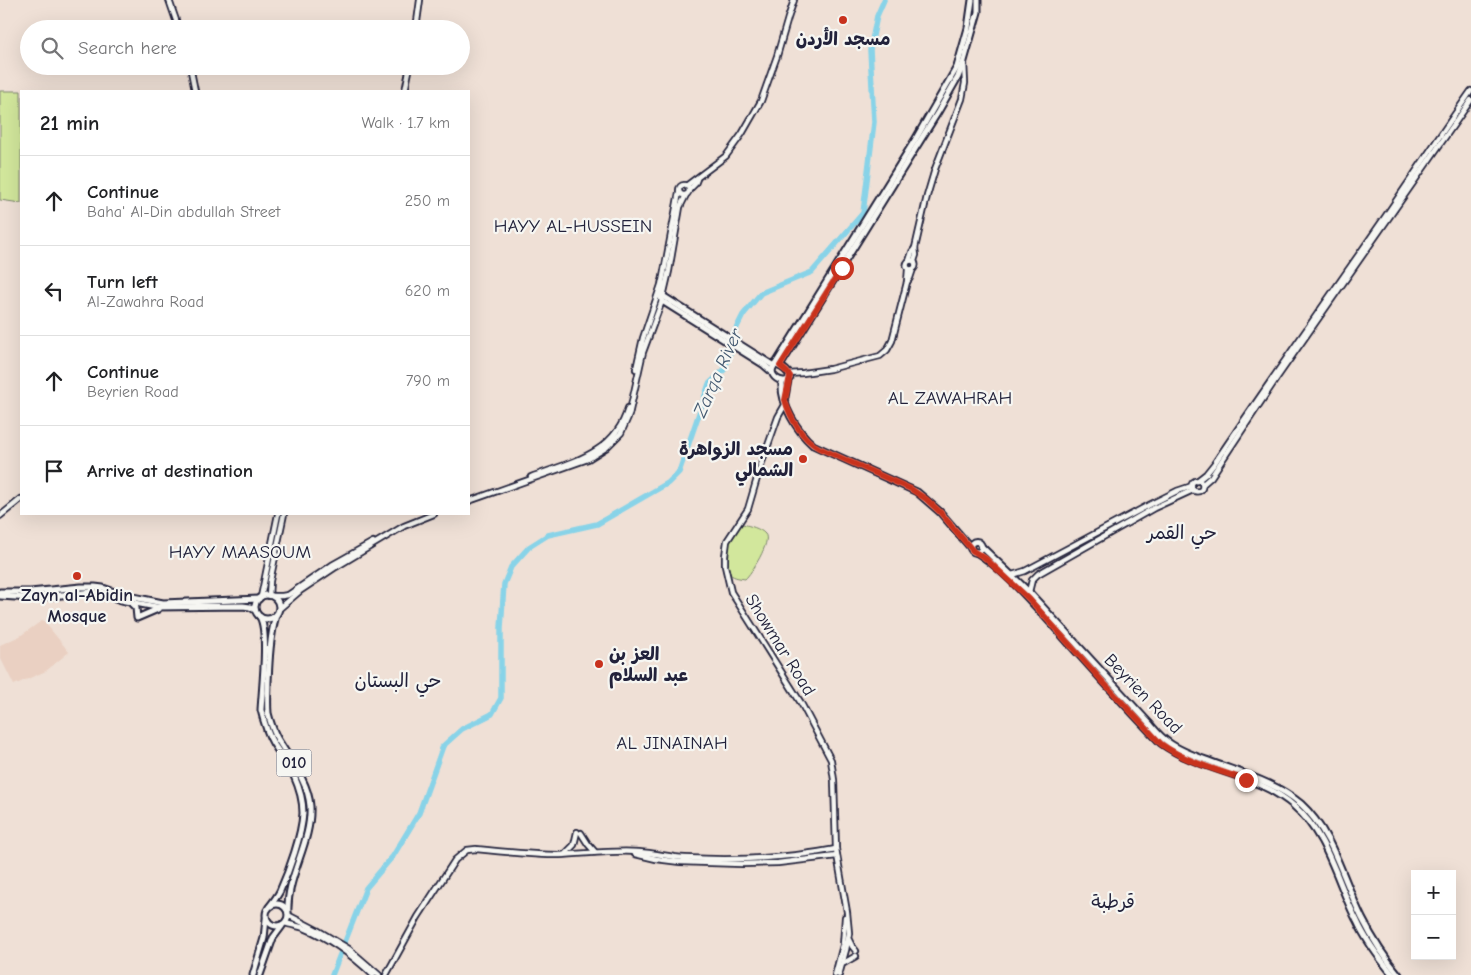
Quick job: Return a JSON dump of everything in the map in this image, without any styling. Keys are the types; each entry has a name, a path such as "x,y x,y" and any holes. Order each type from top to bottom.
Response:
{"main road":[{"path":"775,367 842,268 917,142 960,61 972,0"},
{"path":"787,378 776,378 775,367 780,354 942,106 958,78 978,12 978,0"},
{"path":"662,282 661,297 664,300 747,352 775,367"},
{"path":"659,307 664,300"},
{"path":"747,352 764,359 787,378"},
{"path":"764,359 780,354"},
{"path":"787,378 785,401 804,436 813,445 917,492 940,512 973,551 980,551 982,547 980,542 974,542 962,537"},
{"path":"971,548 974,542"},
{"name":"Beyrien Road","path":"982,547 1029,592 1167,742 1200,758 1274,786 1296,800 1312,815 1328,841 1362,918 1380,950 1399,975"},
{"name":"Beyrien Road","path":"976,552 1029,599 1161,744 1188,759 1273,791 1303,814 1321,840 1372,949 1392,975"},
{"path":"0,592 30,592 95,587 145,600 169,603 271,596 277,602 277,612 268,619 260,616 250,607 243,606 161,608 132,603 93,592 30,598 0,596"},
{"path":"255,610 256,602 260,598"},
{"path":"145,600 149,606"},
{"path":"132,603 136,608 137,618 161,608"},
{"path":"149,606 166,605 169,603"},
{"name":"010","path":"260,975 273,938 284,924 288,914 288,896 307,833 310,805 302,778 278,739 268,714 271,640 277,612"},
{"name":"010","path":"253,975 264,938 266,914 279,892 288,869 303,814 300,795 293,775 272,742 261,710 264,638 263,621 260,616"},
{"path":"269,907 275,904 280,905 286,908 288,914"},
{"path":"266,918 274,926 284,924"}],"street":[{"path":"169,0 175,20"},
{"path":"417,20 420,0"},
{"path":"664,300 680,207 687,190 692,181 729,153 761,101 794,0"},
{"path":"911,269 906,263 911,261 916,255 915,248 927,196 962,99 965,83 964,60"},
{"path":"192,75 195,90"},
{"path":"405,90 408,75"},
{"path":"1192,488 1195,492 1199,492 1203,484 1211,477 1471,91"},
{"path":"1192,488 1194,482 1206,474 1214,464 1272,377 1471,100"},
{"path":"470,500 592,453 608,442 620,428 626,413 662,282 681,186 684,185 687,190"},
{"path":"679,192 683,195 687,190"},
{"path":"787,378 803,373 830,369 884,354 892,342 907,282 910,278 911,269 915,265 911,261"},
{"path":"645,339 659,307"},
{"name":"Showmar Road","path":"785,401 760,468 748,509 727,541 725,556 726,573 729,588 734,598 801,703 829,755 834,773 836,849 848,922 848,938 839,975"},
{"path":"1196,481 1203,484"},
{"path":"1172,486 1177,493"},
{"path":"1012,575 1025,571 1177,493 1192,488"},
{"path":"1029,592 1032,580 1038,574 1177,493"},
{"path":"0,516 20,500"},
{"path":"260,598 278,515"},
{"path":"284,515 270,581 271,596 288,595 332,566 398,527 425,515"},
{"path":"277,612 300,591 319,578 401,528 432,515"},
{"path":"275,531 281,531"},
{"path":"566,854 574,845 579,832 595,852"},
{"path":"386,975 418,917 452,864 467,850 566,854 640,852 684,858 742,860 778,858 836,849"},
{"path":"629,852 656,859 680,862 742,864 778,863 837,856"},
{"name":"Showmar Road","path":"835,975 845,936 846,908"},
{"path":"288,914 348,951 379,975"},
{"path":"284,924 306,929 337,944"},
{"path":"842,964 856,954 848,938"},
{"path":"348,951 372,975"}],"shaded area":[{"path":"43,620 69,652 46,671 14,685 0,657 0,645 20,636"}],"green space":[{"path":"0,91 20,91 20,203 0,200"},
{"path":"743,524 760,530 765,534 766,538 766,543 760,557 745,579 737,578 730,574 728,565 728,550 731,536"}],"waterway":[{"name":"Zarqa River","path":"332,975 366,888 393,856 419,813 443,746 462,729 492,714 501,698 501,628 504,584 511,567 529,547 548,535 597,524 668,483 679,472 709,384 724,370 734,333 743,315 761,293 812,272 863,213 874,122 870,50 877,16 884,0"}],"place":[{"name":"مسجد الأردن","path":"843,20"},
{"name":"مسجد الزواهرة الشمالي","path":"803,459"},
{"name":"Zayn al-Abidin Mosque","path":"77,576"},
{"name":"العز بن عبد السلام","path":"599,664"}],"district":[{"name":"HAYY AL-HUSSEIN","path":"573,226"},
{"name":"AL ZAWAHRAH","path":"950,398"},
{"name":"حي القمر","path":"1182,533"},
{"name":"HAYY MAASOUM","path":"240,552"},
{"name":"حي البستان","path":"398,681"},
{"name":"AL JINAINAH","path":"672,743"},
{"name":"قرطبة","path":"1113,902"}],"route":[{"path":"842,268 780,366 790,376 786,403 790,414 804,436 813,445 911,489 926,499 940,512 973,551 985,558 1029,599 1161,744 1188,759 1246,780"}]}
